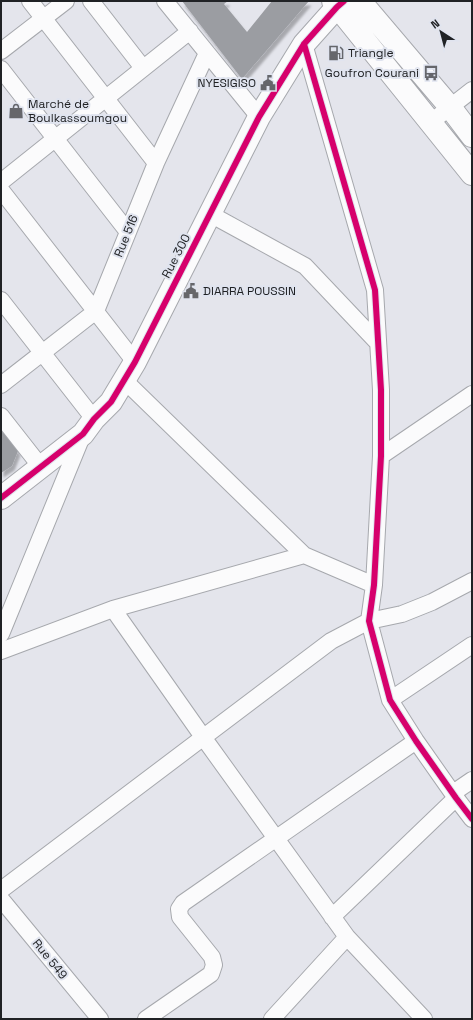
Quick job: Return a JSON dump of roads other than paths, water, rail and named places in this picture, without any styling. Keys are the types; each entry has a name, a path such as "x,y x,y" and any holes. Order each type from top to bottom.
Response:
{"street":[{"path":"30,1 156,163"},
{"path":"1,51 66,1"},
{"path":"91,1 143,68"},
{"path":"165,1 259,117"},
{"path":"360,1 450,107 472,136"},
{"path":"338,3 472,174"},
{"name":"Rue 300","path":"1,498 89,427 111,402 129,371 259,117 304,44 338,3"},
{"path":"1,182 190,31"},
{"path":"304,44 375,290 381,390 381,456 374,585 369,621 390,700 416,741 472,820"},
{"name":"Rue 516","path":"96,312 156,163 207,52"},
{"path":"1,69 128,232"},
{"path":"431,122 472,90"},
{"path":"1,190 96,312 129,371 304,555 374,585"},
{"path":"210,214 305,266 378,343"},
{"path":"1,300 42,353 89,427 1,634"},
{"path":"1,385 96,312"},
{"path":"381,456 472,394"},
{"path":"1,416 41,467"},
{"path":"1,651 113,609 304,555"},
{"path":"1,890 331,641 369,621 402,614 432,602 472,581"},
{"path":"113,609 347,937 424,1019"},
{"path":"390,700 472,645"},
{"path":"146,1019 211,974 214,965 212,957 180,917 178,909 183,903 416,741"},
{"path":"332,917 472,780"},
{"name":"Rue 549","path":"1,899 100,1019"},
{"path":"272,1019 347,937"}],"place":[{"name":"Triangle","path":"336,53"},
{"name":"Goufron Courani","path":"431,73"},
{"name":"NYESIGISO","path":"268,83"},
{"name":"Marché de Boulkassoumgou","path":"16,111"},
{"name":"DIARRA POUSSIN","path":"191,291"}]}
